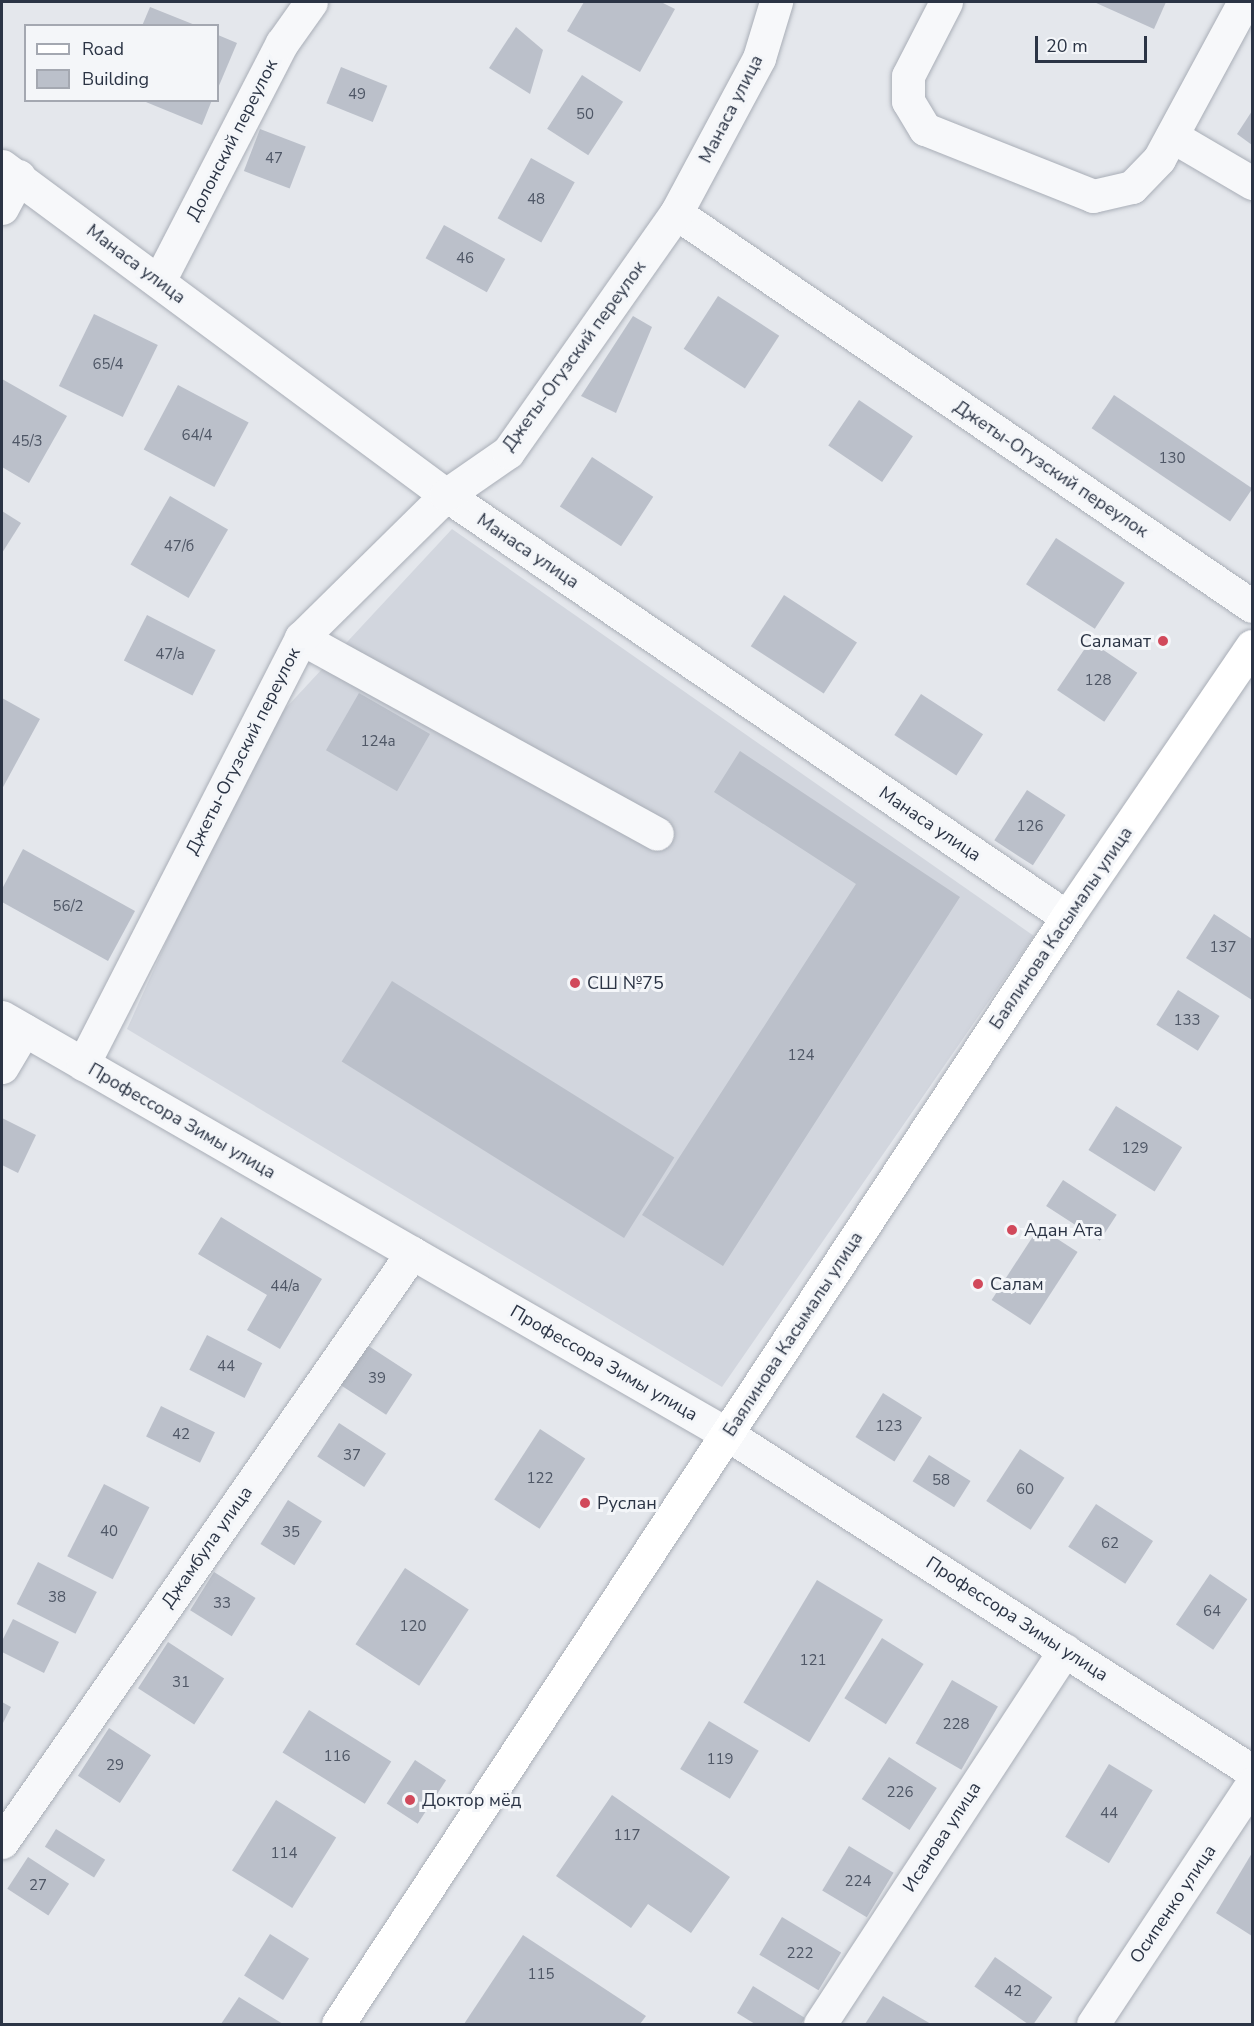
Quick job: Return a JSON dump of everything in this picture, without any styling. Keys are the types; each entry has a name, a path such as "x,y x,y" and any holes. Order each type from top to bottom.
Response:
{"main road":[{"name":"Баялинова Касымалы улица","path":"339,2025 1067,917 1252,646"}],"street":[{"name":"Долонский переулок","path":"159,281 282,44 311,2"},
{"name":"Манаса улица","path":"676,213 759,58 776,2"},
{"path":"946,2 908,76 908,101 925,129 1093,196 1132,187 1159,159 1244,2"},
{"path":"1172,136 1252,183"},
{"name":"Манаса улица","path":"10,171 446,495 1067,917"},
{"path":"2,208 10,171"},
{"name":"Джеты-Огузский переулок","path":"83,1064 301,638 446,495 508,452 676,213 1252,606"},
{"path":"301,638 657,834"},
{"path":"2,1067 13,1023"},
{"name":"Профессора Зимы улица","path":"13,1023 727,1434 1252,1771"},
{"name":"Джамбула улица","path":"2,1842 412,1253"},
{"name":"Исанова улица","path":"820,2025 1065,1650"},
{"name":"Осипенко улица","path":"1093,2025 1252,1784"}],"shaded area":[{"name":"СШ №75","path":"452,529 1034,936 722,1387 127,1029 258,738"}],"building":[{"path":"584,2 661,2 675,9 640,72 567,31"},
{"path":"1094,2 1166,2 1154,29"},
{"path":"150,7 192,24 143,24"},
{"path":"516,27 543,50 530,94 489,68"},
{"path":"219,35 237,43 219,86"},
{"path":"341,67 387,86 373,122 326,103"},
{"path":"582,75 623,102 588,155 547,129"},
{"path":"146,102 211,102 202,125"},
{"path":"1252,111 1252,145 1237,134"},
{"path":"260,129 306,147 290,189 244,171"},
{"path":"531,158 575,182 541,243 498,218"},
{"path":"444,225 505,259 487,292 426,258"},
{"path":"718,296 779,336 745,389 684,349"},
{"path":"94,314 158,345 123,417 59,386"},
{"path":"633,316 652,327 616,413 581,396"},
{"path":"2,379 67,416 29,483 2,467"},
{"path":"178,385 249,423 214,487 144,449"},
{"path":"1114,395 1252,488 1230,522 1092,428"},
{"path":"859,400 913,436 882,482 828,446"},
{"path":"592,457 653,497 621,546 560,506"},
{"path":"170,496 228,530 189,598 130,564"},
{"path":"2,511 21,523 2,553"},
{"path":"1056,538 1125,583 1095,629 1026,584"},
{"path":"784,595 857,642 824,694 751,646"},
{"path":"147,615 216,650 192,695 124,660"},
{"path":"1090,641 1137,673 1104,722 1057,690"},
{"path":"359,693 430,734 397,791 326,750"},
{"path":"921,694 983,734 956,775 894,735"},
{"path":"2,698 40,719 2,789"},
{"path":"740,751 960,897 723,1266 642,1215 856,884 714,792"},
{"path":"1027,790 1066,815 1033,865 994,840"},
{"path":"23,849 135,911 108,961 2,902 2,889"},
{"path":"1214,914 1252,939 1252,1000 1186,958"},
{"path":"392,981 674,1157 624,1238 342,1062"},
{"path":"1178,990 1220,1016 1198,1051 1156,1025"},
{"path":"1116,1106 1182,1147 1155,1191 1088,1150"},
{"path":"2,1118 36,1135 18,1173 2,1165"},
{"path":"1063,1180 1117,1215 1100,1241 1046,1206"},
{"path":"221,1217 322,1279 280,1349 247,1330 267,1295 198,1254"},
{"path":"1039,1227 1078,1252 1030,1325 992,1300"},
{"path":"207,1335 262,1363 245,1398 189,1370"},
{"path":"367,1345 412,1374 386,1415 341,1385"},
{"path":"883,1393 922,1417 894,1461 855,1437"},
{"path":"161,1406 215,1432 200,1463 146,1437"},
{"path":"339,1423 386,1453 364,1487 317,1457"},
{"path":"540,1429 585,1458 540,1529 494,1499"},
{"path":"1020,1449 1064,1478 1031,1530 986,1501"},
{"path":"929,1455 971,1481 954,1507 913,1481"},
{"path":"104,1484 149,1507 113,1579 67,1556"},
{"path":"288,1500 322,1521 294,1565 260,1544"},
{"path":"1096,1504 1153,1541 1125,1584 1068,1547"},
{"path":"38,1562 97,1592 75,1634 17,1604"},
{"path":"405,1568 469,1609 419,1686 355,1644"},
{"path":"214,1572 256,1598 232,1636 190,1610"},
{"path":"1210,1574 1247,1599 1213,1650 1176,1625"},
{"path":"817,1580 883,1620 809,1742 743,1703"},
{"path":"13,1619 59,1642 44,1673 2,1652 2,1641"},
{"path":"882,1638 924,1664 886,1724 844,1698"},
{"path":"168,1642 224,1678 194,1725 138,1688"},
{"path":"952,1680 998,1706 961,1770 916,1743"},
{"path":"2,1702 11,1707 2,1725"},
{"path":"309,1710 391,1761 365,1804 283,1752"},
{"path":"709,1721 759,1751 730,1799 680,1769"},
{"path":"109,1728 151,1755 120,1803 78,1776"},
{"path":"889,1757 937,1788 910,1830 862,1799"},
{"path":"415,1760 446,1780 418,1824 387,1804"},
{"path":"1109,1764 1153,1790 1109,1863 1065,1837"},
{"path":"612,1795 730,1877 691,1933 648,1904 631,1928 556,1876"},
{"path":"276,1800 336,1838 292,1908 232,1870"},
{"path":"56,1829 105,1860 94,1878 45,1847"},
{"path":"849,1846 894,1873 867,1917 822,1891"},
{"path":"1252,1853 1252,1936 1216,1913"},
{"path":"28,1857 69,1884 48,1916 7,1889"},
{"path":"782,1917 841,1953 818,1990 759,1955"},
{"path":"270,1934 309,1958 283,2000 244,1976"},
{"path":"523,1935 646,2016 640,2024 464,2024"},
{"path":"995,1957 1052,1997 1034,2024 1028,2024 974,1986"},
{"path":"753,1986 805,2018 801,2024 755,2024 737,2013"},
{"path":"883,1996 931,2024 865,2024"},
{"path":"239,1997 283,2024 221,2024"}],"place":[{"name":"Саламат","path":"1163,641"},
{"name":"СШ №75","path":"575,983"},
{"name":"Адан Ата","path":"1012,1230"},
{"name":"Салам","path":"978,1284"},
{"name":"Руслан","path":"585,1503"},
{"name":"Доктор мёд","path":"410,1800"}]}
